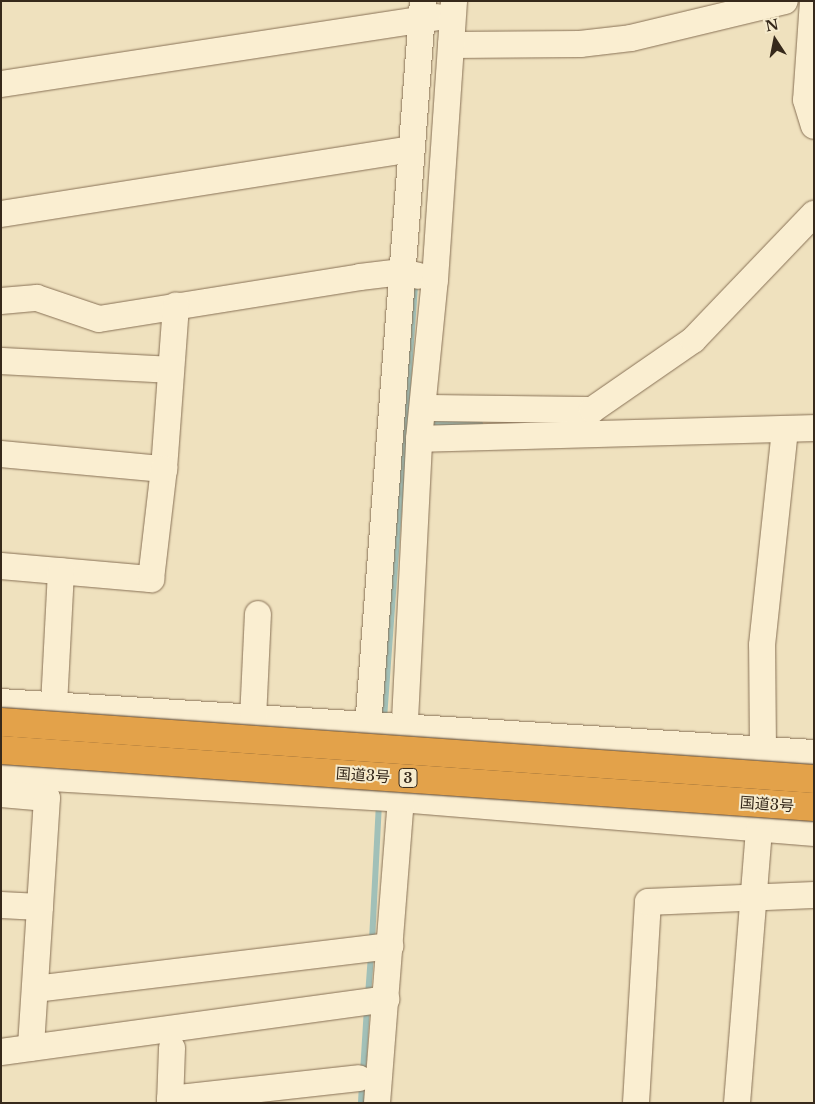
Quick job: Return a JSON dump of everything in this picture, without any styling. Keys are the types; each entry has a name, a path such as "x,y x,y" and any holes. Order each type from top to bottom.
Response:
{"highway":[{"name":"国道3号","path":"1,722 814,778"},
{"name":"国道3号","path":"1,750 814,807"}],"street":[{"path":"451,45 580,44 622,39 785,1"},
{"path":"814,1 806,100 814,126"},
{"path":"1,84 422,10 454,7 435,280 420,439 402,728 401,799 377,1103"},
{"path":"368,727 422,10"},
{"path":"1,214 411,149"},
{"path":"423,408 592,410 693,340 814,214"},
{"path":"1,301 37,298 99,319 176,305 402,272 435,280"},
{"path":"1,566 151,579 164,469 176,305"},
{"path":"1,361 170,370"},
{"path":"420,439 814,428"},
{"path":"763,750 762,645 785,430"},
{"path":"1,454 164,469"},
{"path":"54,705 61,571"},
{"path":"253,718 258,614"},
{"path":"1,702 368,727 814,753"},
{"path":"1,775 401,799 814,832"},
{"path":"1,794 47,798 31,1048"},
{"path":"737,1103 759,829"},
{"path":"636,1103 648,902 814,895"},
{"path":"1,905 40,907"},
{"path":"35,989 390,946"},
{"path":"1,1052 386,999"},
{"path":"172,1048 170,1101 359,1078"}],"waterway":[{"path":"384,719 415,282"},
{"path":"427,422 480,424"},
{"path":"372,941 379,805"},
{"path":"368,996 371,955"},
{"path":"363,1073 367,1008"},
{"path":"361,1103 362,1085"}]}
